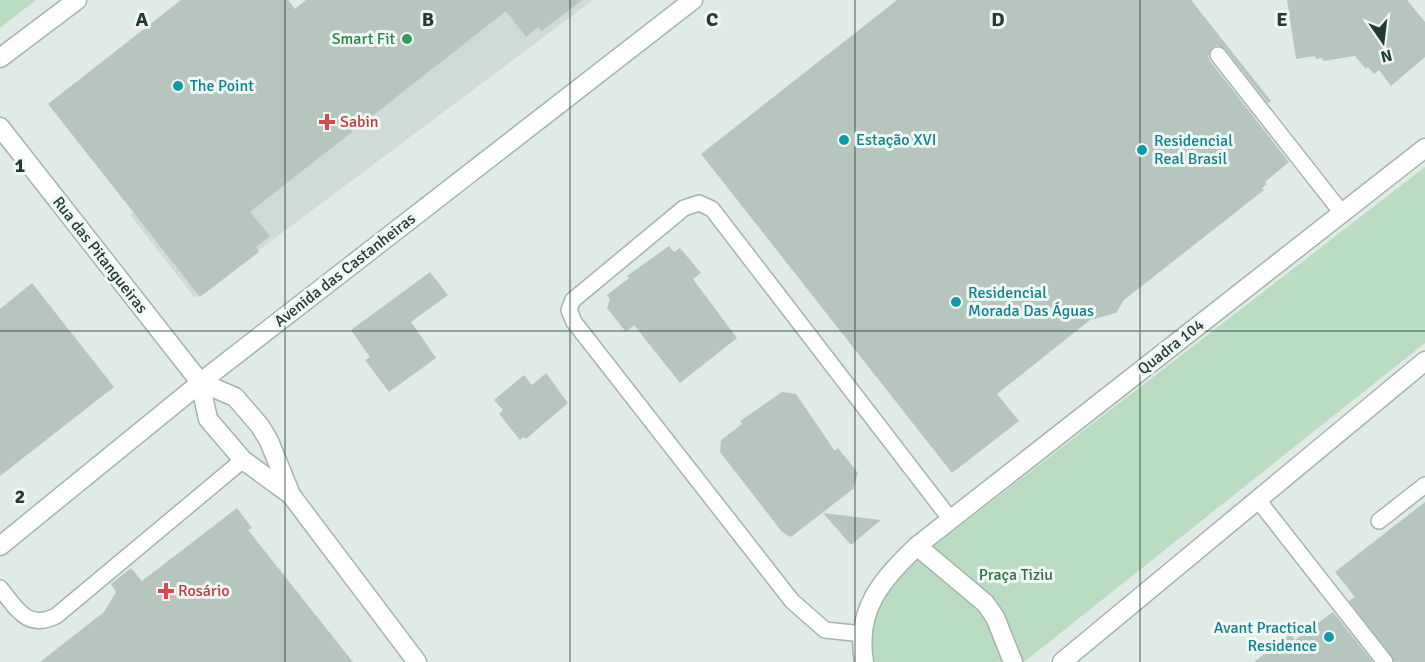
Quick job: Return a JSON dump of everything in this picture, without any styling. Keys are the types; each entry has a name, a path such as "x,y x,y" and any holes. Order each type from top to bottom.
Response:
{"street":[{"path":"0,58 77,0"},
{"name":"Avenida das Castanheiras","path":"0,546 200,382 690,1"},
{"name":"Rua das Pitangueiras","path":"0,127 200,382 208,419 243,460 291,495"},
{"name":"Quadra 104","path":"864,662 863,634 869,602 883,579 917,546 1425,148"},
{"path":"1062,662 1425,362"},
{"name":"Rua das Pitangueiras","path":"200,382 235,397 260,426 269,441 291,495 410,660"},
{"path":"917,546 985,603 995,617 1013,662"}],"lane":[{"path":"1218,55 1342,213"},
{"path":"863,634 825,630 792,601 574,322 569,310 573,300 684,208 699,203 712,209 951,520"},
{"path":"0,588 30,620 38,622 56,616 243,460"},
{"path":"1379,521 1425,485"},
{"path":"1258,500 1385,662"}],"shaded area":[{"path":"409,0 593,0 195,298 130,215"}],"green space":[{"path":"0,0 36,0 0,28"},
{"name":"Praça Tiziu","path":"1425,167 1425,343 1024,662 873,662 867,647 871,608 916,560"}],"building":[{"path":"181,0 288,0 295,9 306,0 582,0 542,31 538,27 526,37 506,11 250,212 270,236 256,247 259,252 200,297 48,104"},
{"path":"897,0 1191,0 1271,101 1268,103 1225,49 1217,45 1212,48 1208,56 1210,61 1289,162 1265,182 1267,184 1262,188 1264,190 1124,300 1116,313 1090,320 997,394 1019,421 952,473 701,154"},
{"path":"1287,0 1407,0 1425,22 1425,57 1391,86 1379,70 1374,74 1368,67 1366,69 1355,56 1323,61 1322,58 1316,59 1315,56 1296,59"},
{"path":"669,246 674,252 680,248 701,273 693,279 737,338 680,383 634,325 626,332 607,308 610,299 607,295 629,278 627,276"},
{"path":"430,272 448,295 411,322 436,358 389,392 365,360 370,357 351,330"},
{"path":"32,283 114,387 0,476 0,309"},
{"path":"546,373 568,403 526,439 524,437 520,440 499,414 503,410 494,400 524,375 532,385"},
{"path":"782,392 796,394 835,451 838,448 858,473 853,489 791,537 782,532 720,452 721,440 742,424 740,421"},
{"path":"1425,502 1425,662 1395,662 1349,601 1355,597 1335,572"},
{"path":"237,508 252,528 248,530 353,662 40,662 104,612 116,592 111,584 131,568 142,581"},
{"path":"823,513 881,520 851,545"},
{"name":"Avant Practical Residence","path":"1333,612 1373,662 1254,662 1290,634 1295,640"}],"place":[{"name":"Smart Fit","path":"407,39"},
{"name":"The Point","path":"178,86"},
{"name":"Sabin","path":"327,122"},
{"name":"Estação XVI","path":"844,140"},
{"name":"Residencial Real Brasil","path":"1142,150"},
{"name":"Residencial Morada Das Águas","path":"956,302"},
{"name":"Rosário","path":"166,591"},
{"name":"Avant Practical Residence","path":"1329,637"}]}
